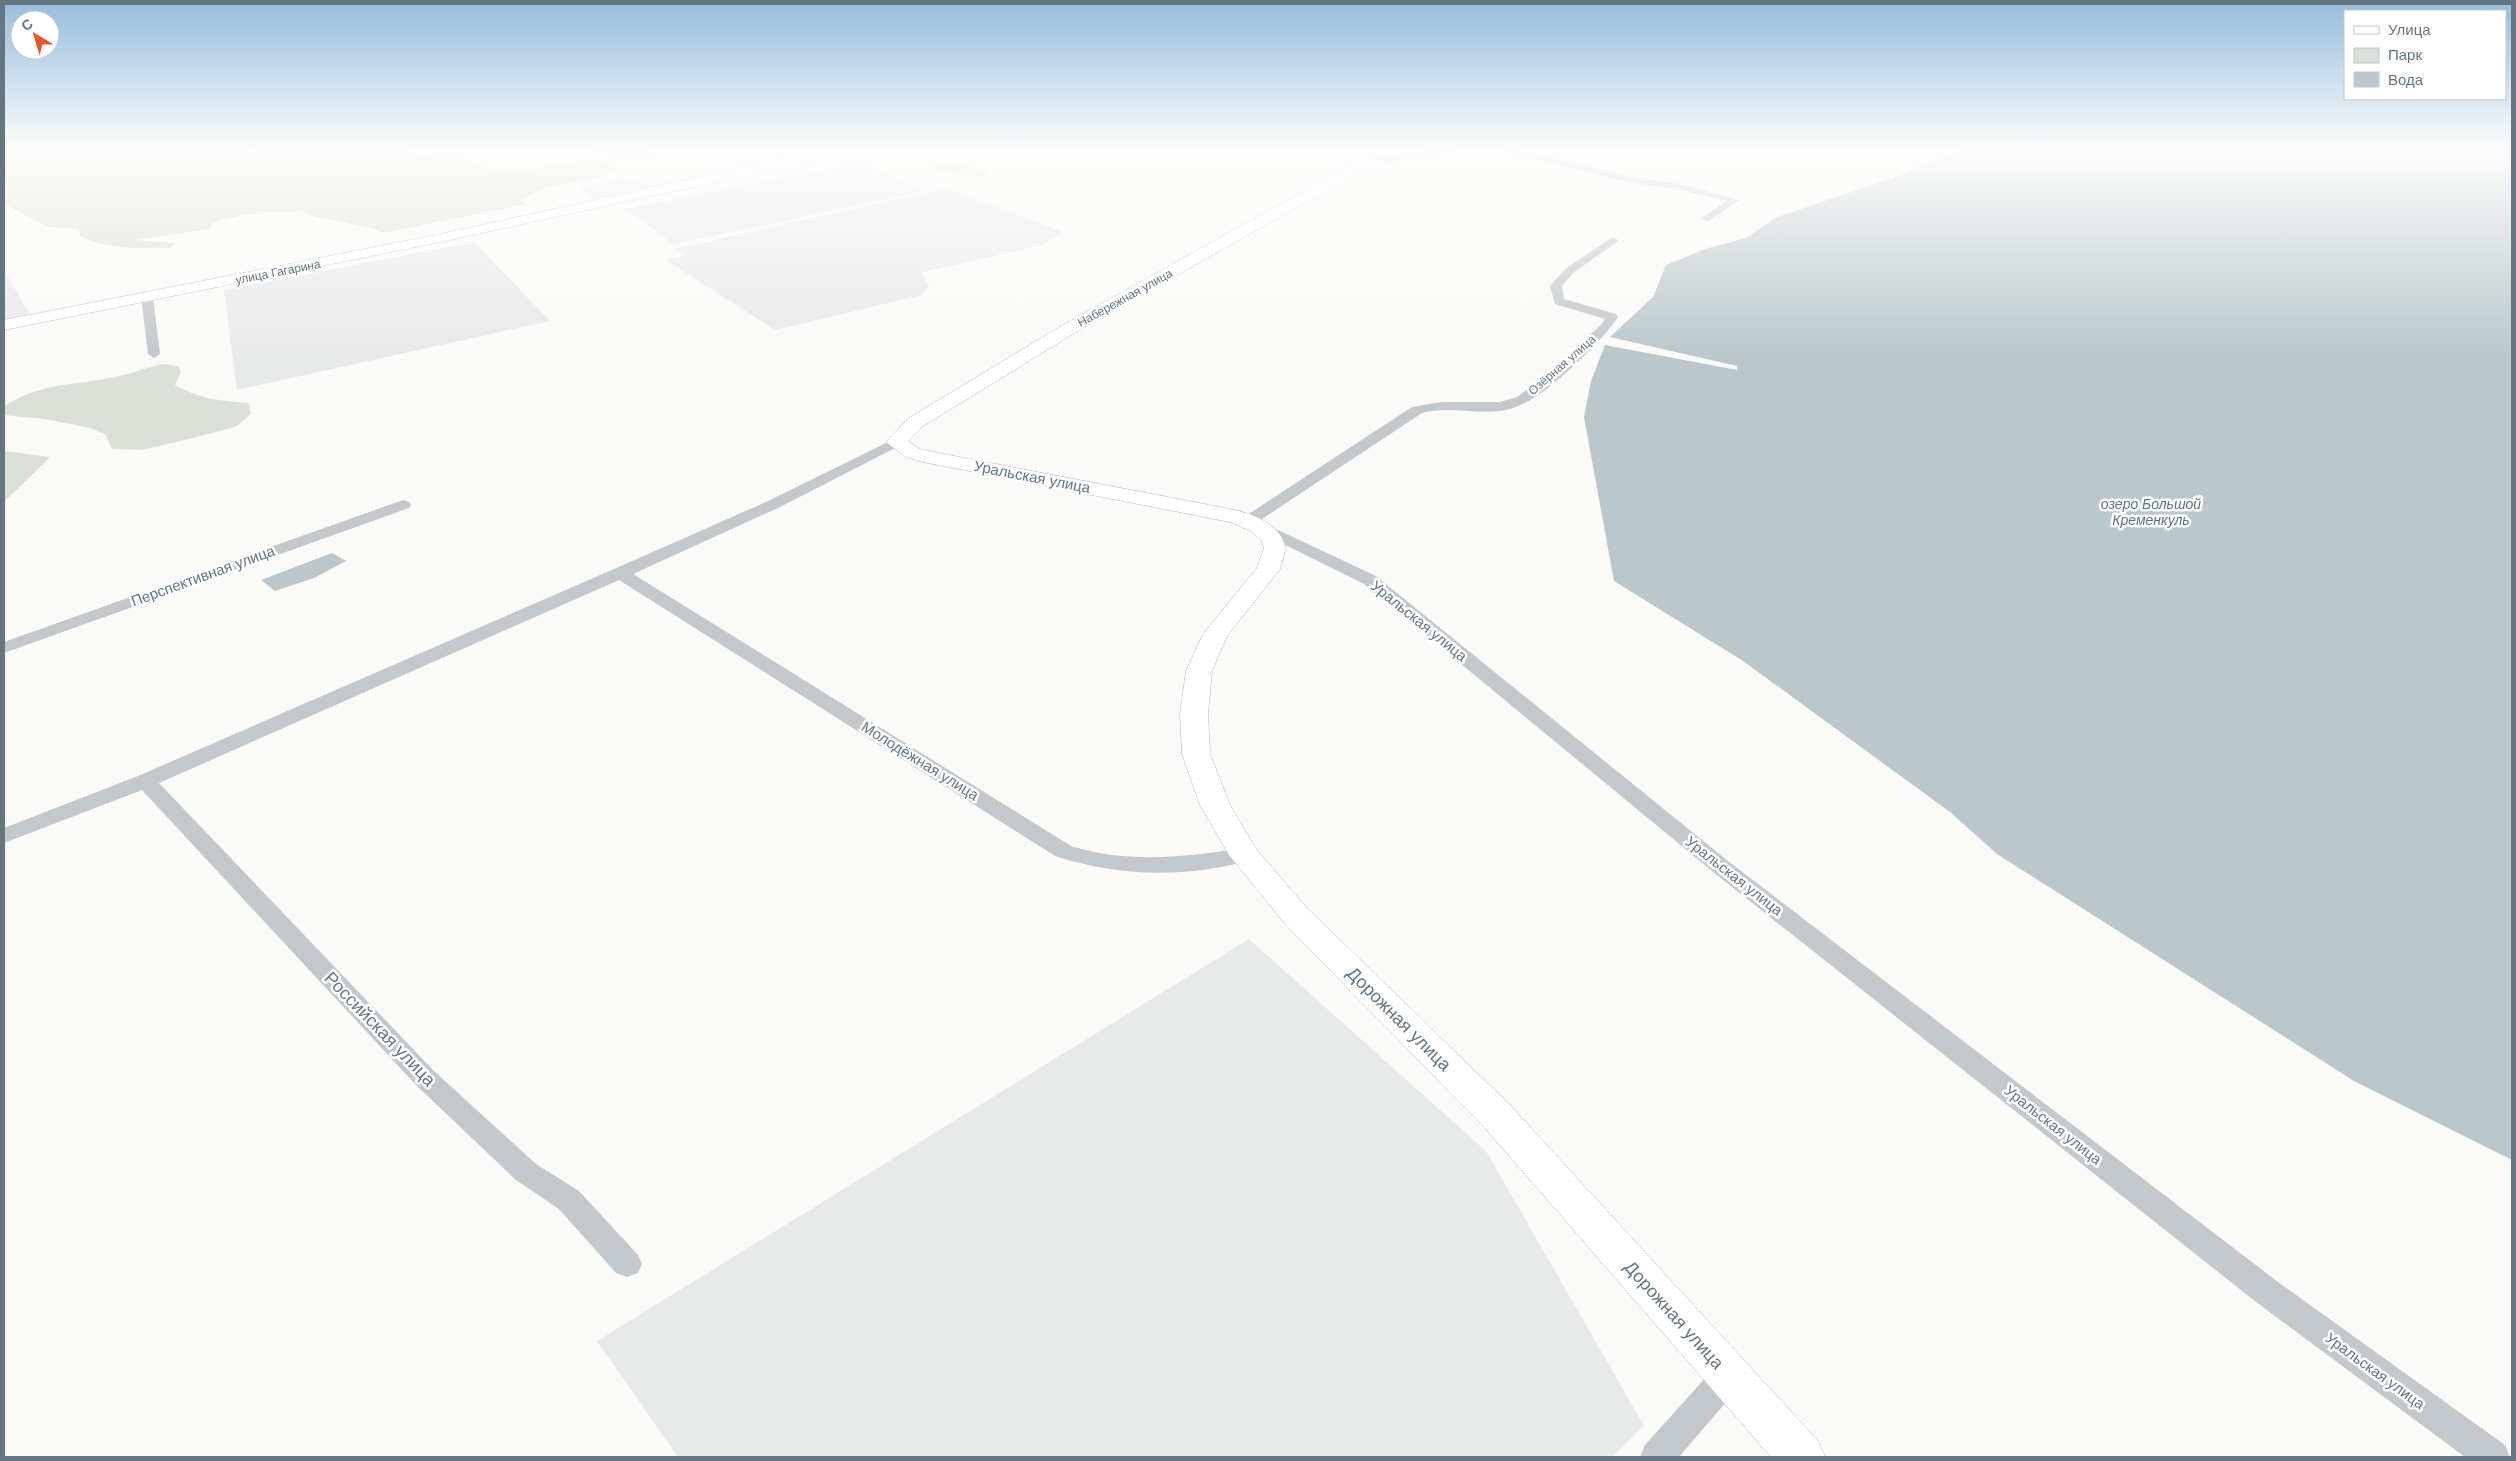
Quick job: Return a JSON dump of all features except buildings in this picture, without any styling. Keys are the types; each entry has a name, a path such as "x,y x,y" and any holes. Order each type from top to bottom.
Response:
{"street":[{"name":"улица Гагарина","path":"4,325 532,218"},
{"name":"Набережная улица","path":"900,445 916,422 1067,330 1266,218"},
{"name":"Озёрная улица","path":"1253,524 1417,410 1432,405 1445,404 1484,407 1513,404 1532,393 1605,328 1612,317 1558,301 1556,286 1569,271 1612,240"},
{"path":"147,297 154,354"},
{"path":"4,836 144,781 620,573 900,445"},
{"name":"Уральская улица","path":"900,445 930,458 1210,511 1253,524 1370,580 1720,866 2267,1292 2493,1457"},
{"name":"Перспективная улица","path":"4,648 403,504"},
{"name":"Дорожная улица","path":"1253,524 1272,538 1275,548 1268,570 1216,634 1199,671 1194,714 1196,754 1215,805 1244,854 1296,916 1497,1116 1802,1457"},
{"name":"Молодёжная улица","path":"620,573 1063,851 1100,862 1145,867 1199,862 1244,854"},
{"name":"Российская улица","path":"144,781 425,1078 526,1172 569,1200 626,1264"},
{"path":"1658,1457 1728,1376"}],"shaded area":[{"path":"638,218 796,218 673,244"},
{"path":"812,218 1026,218 1062,232 1041,245 921,273 929,285 922,295 775,330 666,260 686,255 675,249"},
{"path":"474,242 550,321 237,390 224,290"},
{"path":"4,270 30,315 4,320"},
{"path":"1249,939 1486,1151 1644,1426 1612,1457 678,1457 597,1341"}],"green space":[{"path":"31,218 228,218 212,223 209,229 135,240 175,243 171,248 113,246 91,241 80,236 79,229 48,227"},
{"path":"323,218 457,218 383,233 371,228"},
{"path":"162,364 178,366 181,372 175,385 184,390 210,398 248,403 251,414 235,427 141,450 112,449 105,434 90,428 45,419 4,415 4,406 32,392 45,388 120,376"},
{"path":"4,451 50,457 4,502"}],"water":[{"name":"озеро Большой Кременкуль","path":"1775,218 2512,218 2512,1160 2354,1081 1997,854 1950,812 1743,661 1614,581 1584,417 1591,381 1605,345 1737,370 1737,366 1610,337 1653,297 1666,265 1705,249 1746,238"},
{"path":"332,553 346,561 314,578 275,591 261,580"}]}
